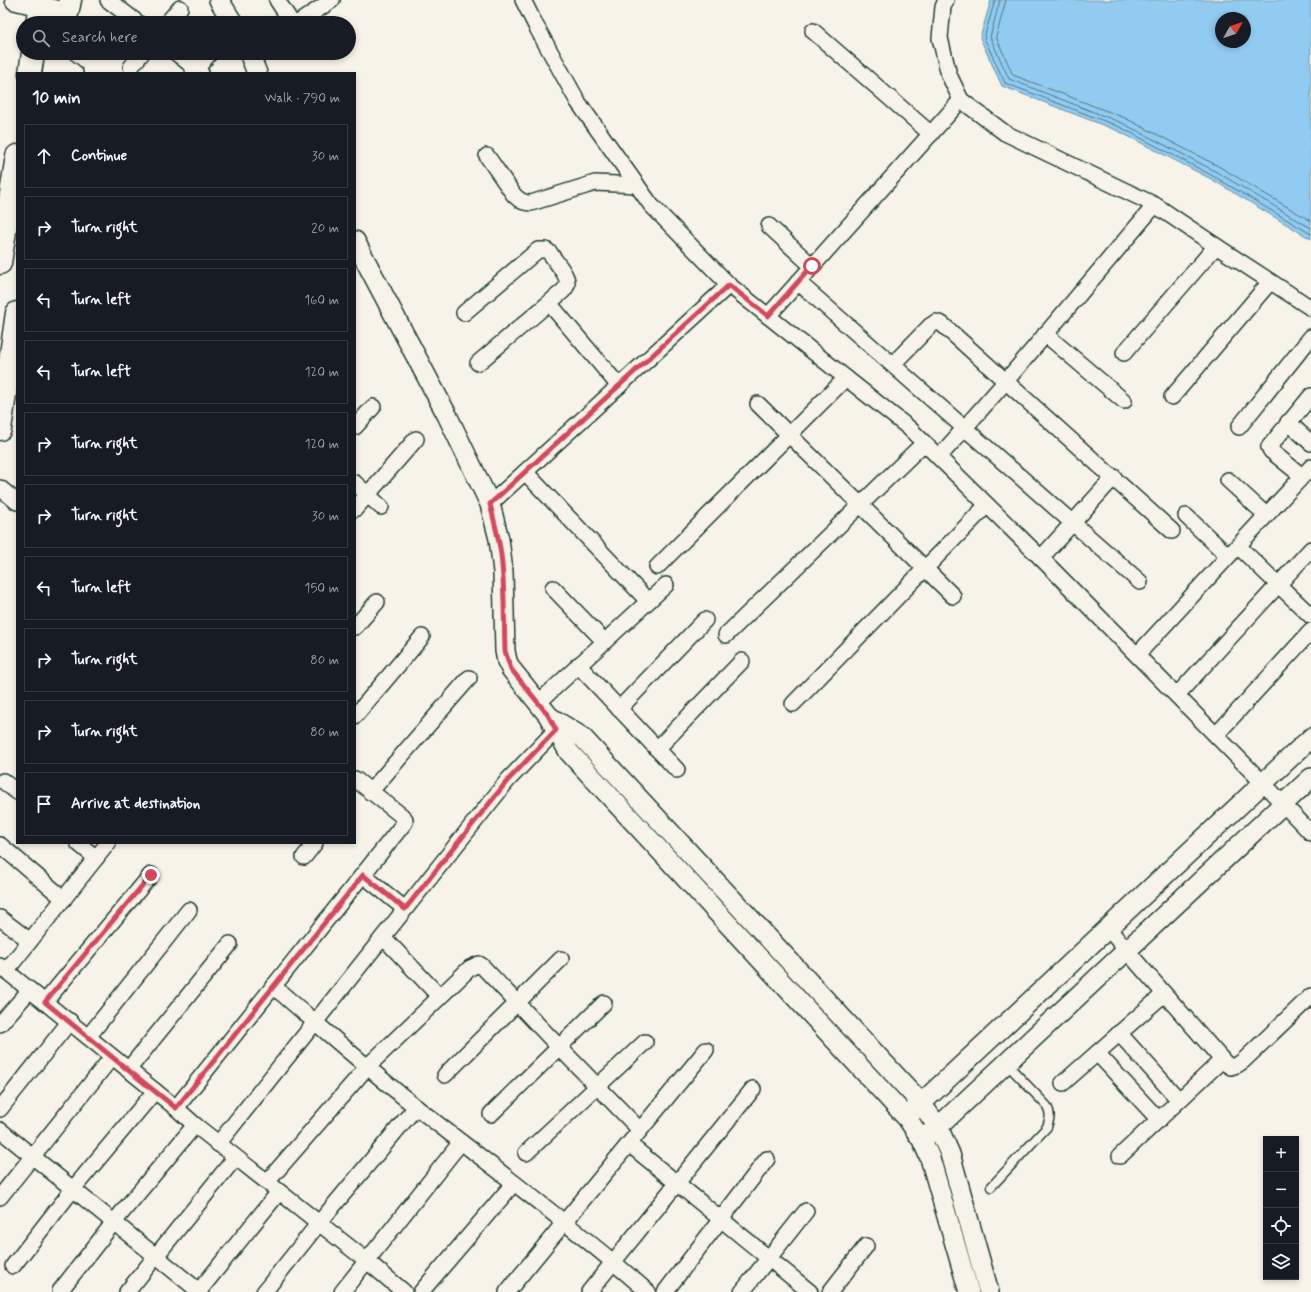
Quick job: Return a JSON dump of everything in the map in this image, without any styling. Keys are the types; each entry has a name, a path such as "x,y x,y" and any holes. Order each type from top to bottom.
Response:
{"main road":[{"path":"30,72 32,60"},
{"path":"0,263 16,162"},
{"path":"0,429 16,320"}],"street":[{"path":"15,0 39,10 67,12"},
{"path":"108,0 129,16"},
{"path":"219,0 228,16"},
{"path":"277,0 287,16"},
{"path":"308,16 332,0"},
{"path":"523,0 578,102 651,204 729,285 909,428 1137,654 1311,833"},
{"path":"946,0 943,7 940,38 949,75 961,100 1005,133 1155,205 1311,308"},
{"path":"173,16 180,8"},
{"path":"814,30 931,134"},
{"path":"131,67 136,60"},
{"path":"184,60 197,72 205,60"},
{"path":"252,60 257,72"},
{"path":"56,61 73,72"},
{"path":"768,316 961,100"},
{"path":"487,156 514,195 525,203 531,203 595,183 637,185"},
{"path":"938,457 1006,381 1155,205"},
{"path":"769,226 812,266"},
{"path":"356,243 447,415 497,498 499,539 503,572 505,651 511,669 543,710 569,752 907,1118 922,1140 930,1158 970,1292"},
{"path":"1124,353 1216,246"},
{"path":"464,313 534,253 542,250 546,250 550,253 566,276 568,282 563,291 478,363"},
{"path":"798,282 1140,582"},
{"path":"1172,397 1270,282"},
{"path":"497,498 729,285"},
{"path":"548,304 619,386"},
{"path":"892,364 930,326 936,322 942,324 1114,477 1172,531"},
{"path":"1045,334 1124,401"},
{"path":"1239,427 1311,338"},
{"path":"657,567 846,378"},
{"path":"1137,654 1307,471 1271,451 1269,447 1288,422 1311,396"},
{"path":"758,404 953,596"},
{"path":"356,426 374,407"},
{"path":"1288,422 1311,443"},
{"path":"356,508 416,439"},
{"path":"726,635 924,443"},
{"path":"523,473 648,601"},
{"path":"1041,558 1114,477"},
{"path":"1228,480 1266,515"},
{"path":"356,484 381,507"},
{"path":"0,488 16,501"},
{"path":"793,704 987,505"},
{"path":"1186,516 1278,585 1311,616"},
{"path":"1177,695 1311,549"},
{"path":"218,1144 508,780 543,710 578,665 666,585"},
{"path":"553,588 604,641"},
{"path":"356,626 377,602"},
{"path":"619,709 705,620"},
{"path":"1216,734 1311,631"},
{"path":"356,715 422,637"},
{"path":"657,749 742,662"},
{"path":"578,665 677,770"},
{"path":"176,1108 405,822 405,819 402,816 361,787 469,678"},
{"path":"543,710 582,737 921,1103 938,1127 950,1154 989,1292"},
{"path":"907,1118 921,1103 1311,738"},
{"path":"922,1140 938,1127 1311,778"},
{"path":"3,781 16,791"},
{"path":"79,844 96,858"},
{"path":"107,844 30,941 3,968 176,1108 194,1125 367,1261 404,1292"},
{"path":"304,857 314,844"},
{"path":"0,845 64,899"},
{"path":"45,1002 151,875"},
{"path":"363,875 405,909"},
{"path":"88,1037 189,910"},
{"path":"0,918 30,941"},
{"path":"1108,928 1222,1060 1231,1067 1237,1065 1311,996"},
{"path":"383,937 440,997"},
{"path":"128,1070 230,944"},
{"path":"445,1075 560,959"},
{"path":"0,1130 200,1292 273,1187 367,1067 470,968 479,964 640,1130"},
{"path":"273,986 367,1067 565,1223 648,1292"},
{"path":"0,1024 30,990"},
{"path":"1063,1083 1164,994"},
{"path":"490,1114 604,1003"},
{"path":"0,1109 70,1021"},
{"path":"1119,1033 1179,1100"},
{"path":"526,1153 596,1086 645,1042"},
{"path":"507,1292 706,1050"},
{"path":"1097,1053 1159,1120"},
{"path":"0,1197 112,1057"},
{"path":"1120,1156 1222,1060"},
{"path":"589,1292 753,1090"},
{"path":"13,1266 73,1189 155,1091"},
{"path":"264,1292 416,1106"},
{"path":"60,1291 114,1222 194,1125"},
{"path":"342,1292 461,1142"},
{"path":"629,1144 720,1220 810,1292"},
{"path":"127,1292 235,1158"},
{"path":"664,1292 767,1159"},
{"path":"421,1292 514,1183"},
{"path":"742,1292 806,1211"},
{"path":"830,1292 866,1246"}],"lane":[{"path":"990,1187 1047,1126 1050,1118 1050,1112 1047,1106 1006,1063"}],"water":[{"path":"991,0 1311,0 1311,239 1211,179 1118,131 1002,86 980,38"}],"route":[{"path":"151,875 45,1002 176,1108 363,875 405,909 508,780 556,730 548,715 511,669 505,651 503,572 499,539 490,504 729,285 768,316 812,266"}]}
